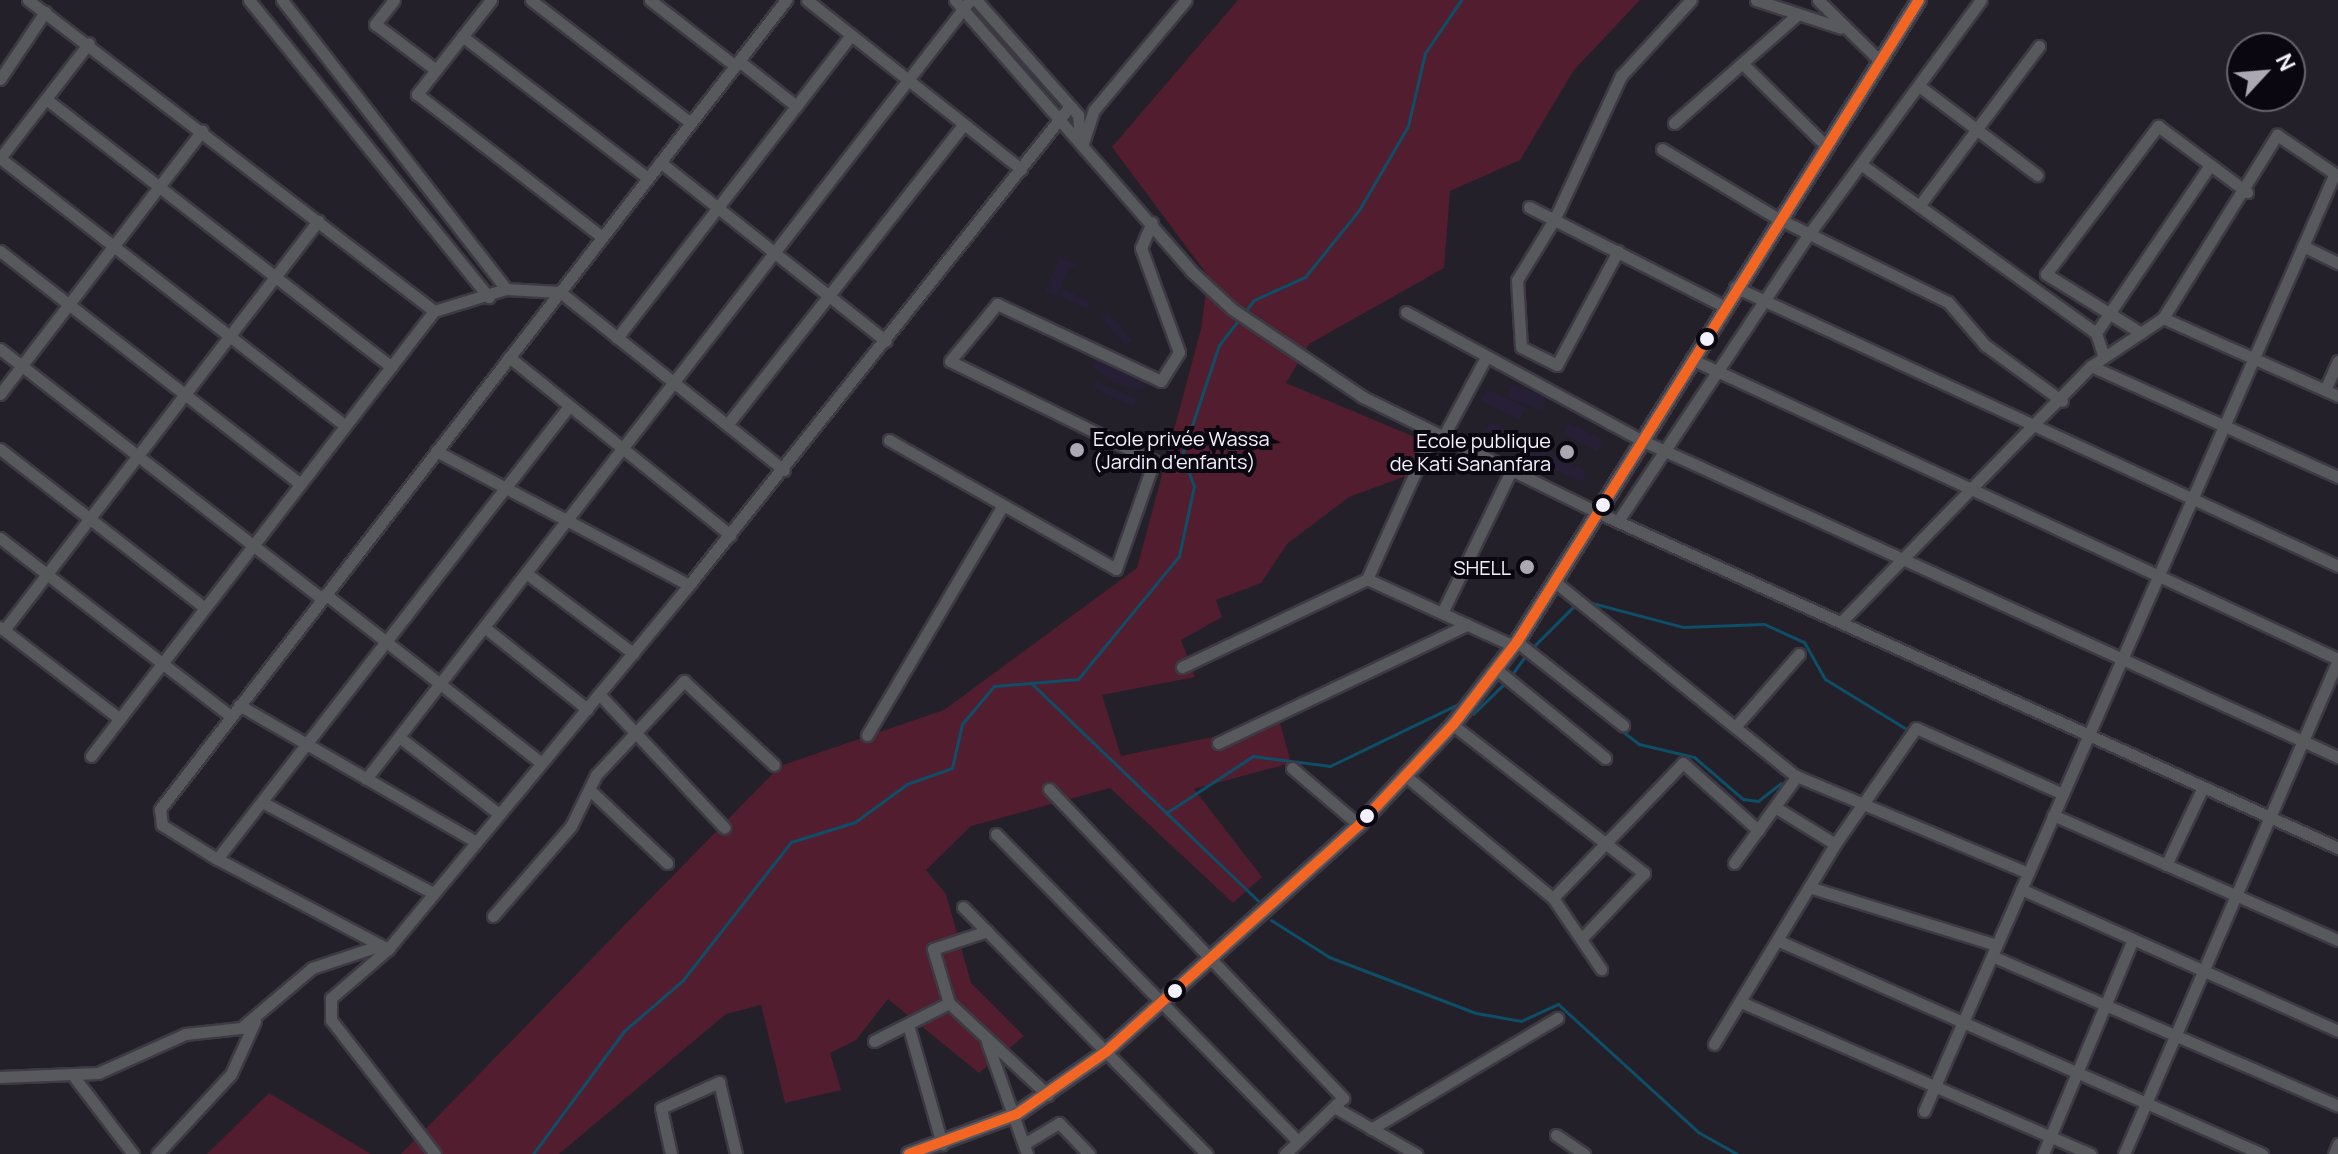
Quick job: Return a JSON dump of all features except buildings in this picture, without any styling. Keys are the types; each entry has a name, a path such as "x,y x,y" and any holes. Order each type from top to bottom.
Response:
{"main road":[{"path":"909,1154 1017,1114 1106,1052 1359,825 1453,725 1515,644 1555,582 1823,143 1919,0"}],"street":[{"path":"28,0 89,43 434,311"},
{"path":"249,0 489,297"},
{"path":"282,0 506,289"},
{"path":"394,0 375,24 436,70"},
{"path":"491,0 417,94 602,237"},
{"path":"531,0 691,123"},
{"path":"650,0 796,106"},
{"path":"381,948 217,859 158,816 230,716 786,0"},
{"path":"807,0 1021,169"},
{"path":"976,0 1070,106 1082,141"},
{"path":"1082,141 1094,110 1186,0"},
{"path":"1618,251 1557,365 1521,347 1517,280 1555,218 1621,76 1691,0"},
{"path":"1756,0 1841,28"},
{"path":"1818,0 1841,28 1878,59"},
{"path":"1618,521 1809,234 1981,0"},
{"path":"366,779 908,80 962,3 1059,120 1082,141 1232,309 1363,397 1597,512 1844,619 2338,848"},
{"path":"0,79 45,12"},
{"path":"1674,123 1798,14"},
{"path":"617,338 851,35"},
{"path":"462,36 648,178"},
{"path":"89,43 0,158 345,426"},
{"path":"1919,206 2039,46"},
{"path":"1742,63 1823,143"},
{"path":"1919,86 2037,175"},
{"path":"46,99 391,367"},
{"path":"435,1154 328,1010 331,998 433,893 587,709 784,470 1070,106"},
{"path":"727,425 964,124"},
{"path":"2141,333 2105,315 2046,274 2158,126 2247,192"},
{"path":"0,394 202,131"},
{"path":"1844,619 1905,561 1936,521 1975,491 2062,401 2091,366 2163,318 2247,192 2277,135 2336,176 1924,1111"},
{"path":"1662,149 1777,218 1948,302 1985,345 2062,401"},
{"path":"660,162 886,341"},
{"path":"1862,165 2096,333 2104,357"},
{"path":"2096,333 2105,315 2210,165"},
{"path":"1529,207 1723,306"},
{"path":"120,719 2,628 47,574 318,221"},
{"path":"889,440 1116,569 1154,461 950,361 997,304 1161,381 1172,374 1179,352 1139,238 1152,222"},
{"path":"2303,246 2338,263"},
{"path":"0,251 300,484"},
{"path":"1735,287 2338,566"},
{"path":"91,756 434,311 489,297 506,289 560,292 784,470"},
{"path":"1406,312 1484,361 1641,440 2338,757"},
{"path":"2163,318 2338,396"},
{"path":"0,349 253,546 386,642 541,763"},
{"path":"509,357 730,535"},
{"path":"1691,359 2338,660 2124,1154"},
{"path":"1182,667 1367,579 1438,435 1484,361"},
{"path":"2325,390 2338,361"},
{"path":"2091,366 2338,477"},
{"path":"217,859 569,406"},
{"path":"0,449 205,608"},
{"path":"436,451 689,585"},
{"path":"1442,613 1511,471"},
{"path":"867,735 1003,505"},
{"path":"0,538 230,716"},
{"path":"526,573 633,653"},
{"path":"1367,579 1515,644 1623,725"},
{"path":"1555,582 1797,776 2028,873"},
{"path":"1218,743 1467,625"},
{"path":"484,627 587,709"},
{"path":"1735,727 1799,654"},
{"path":"1496,669 1605,758"},
{"path":"493,916 593,793 596,775 684,681 774,765"},
{"path":"599,694 724,827"},
{"path":"239,705 476,842"},
{"path":"1453,725 1644,873 1584,936"},
{"path":"1714,1044 1835,844 1916,728 2063,794"},
{"path":"399,737 499,814"},
{"path":"1553,898 1683,763 1758,830"},
{"path":"1292,768 1359,825"},
{"path":"1734,863 1797,776"},
{"path":"1407,777 1553,898 1584,936 1601,969"},
{"path":"2166,865 2203,787"},
{"path":"1049,789 1343,1098 1285,1154"},
{"path":"593,793 667,863"},
{"path":"262,802 433,893"},
{"path":"1775,807 1835,844"},
{"path":"2053,815 2338,940"},
{"path":"996,834 1298,1141"},
{"path":"1809,887 1994,950 2106,1005 2338,1106"},
{"path":"2021,889 2338,1031"},
{"path":"963,907 1207,1154"},
{"path":"987,931 933,949 949,1003 1048,1095"},
{"path":"2043,1154 2133,939"},
{"path":"1779,941 2262,1154"},
{"path":"157,1154 231,1074 255,1021 312,968 381,948"},
{"path":"1741,1002 2090,1154"},
{"path":"874,1041 909,1028 949,1003"},
{"path":"1371,1129 1557,1018"},
{"path":"0,1077 75,1078 185,1034 255,1021"},
{"path":"909,1028 942,1144"},
{"path":"985,1037 1017,1114 1025,1149 1059,1123 1089,1154"},
{"path":"75,1078 133,1154"},
{"path":"671,1154 661,1108 719,1082 736,1154"},
{"path":"1334,1107 1416,1154"},
{"path":"1556,1135 1584,1154"},
{"path":"2334,1154 2338,1144"}],"shaded area":[{"path":"1238,0 1640,0 1574,70 1520,160 1450,191 1444,268 1309,344 1286,383 1429,443 1417,472 1349,497 1287,544 1261,583 1216,600 1222,617 1181,640 1195,677 1102,695 1121,756 1280,723 1291,763 1194,789 1262,877 1233,903 1110,788 971,826 926,870 946,894 971,983 1024,1036 979,1073 888,999 856,1040 830,1053 841,1090 785,1103 761,1005 726,1014 559,1154 401,1154 780,766 944,710 1137,568 1201,329 1208,276 1112,147"},
{"path":"1060,257 1079,266 1069,268 1056,296 1045,291"},
{"path":"1063,289 1090,301 1087,309 1060,297"},
{"path":"1108,312 1132,341 1125,346 1101,318"},
{"path":"1097,359 1147,383 1143,391 1112,382 1093,367"},
{"path":"1096,381 1137,399 1133,407 1093,388"},
{"path":"1512,384 1547,398 1542,411 1507,397"},
{"path":"1486,389 1526,407 1520,420 1481,401"},
{"path":"1494,423 1502,426 1505,434 1502,442 1494,445 1486,442 1483,434 1486,426"},
{"path":"1569,423 1603,439 1597,451 1564,434"},
{"path":"1512,437 1547,453 1541,466 1506,450"},
{"path":"1553,455 1587,471 1582,482 1548,467"},
{"path":"269,1093 371,1154 207,1154"}],"waterway":[{"path":"533,1154 624,1031 683,980 791,842 855,822 907,784 952,768 962,724 994,686 1078,679 1179,556 1194,486 1182,455 1219,345 1254,300 1305,277 1359,210 1408,126 1425,53 1461,0"},
{"path":"1588,602 1683,627 1764,624 1804,642 1825,679 1908,730"},
{"path":"1532,648 1576,604"},
{"path":"1510,677 1527,654"},
{"path":"1526,657 1639,744 1694,757 1743,799 1758,801 1781,783"},
{"path":"1031,683 1259,902"},
{"path":"1473,714 1505,683"},
{"path":"1166,813 1253,756 1330,766 1456,705"},
{"path":"1271,920 1329,957 1476,1013 1521,1021 1558,1004 1698,1132 1737,1154"}],"transit line":[{"path":"909,1154 1017,1114 1106,1052 1359,825 1453,725 1517,642 1919,0"}],"place":[{"name":"Ecole privée Wassa (Jardin d'enfants)","path":"1077,450"},
{"name":"Ecole publique de Kati Sananfara","path":"1567,452"},
{"name":"SHELL","path":"1527,567"}]}
